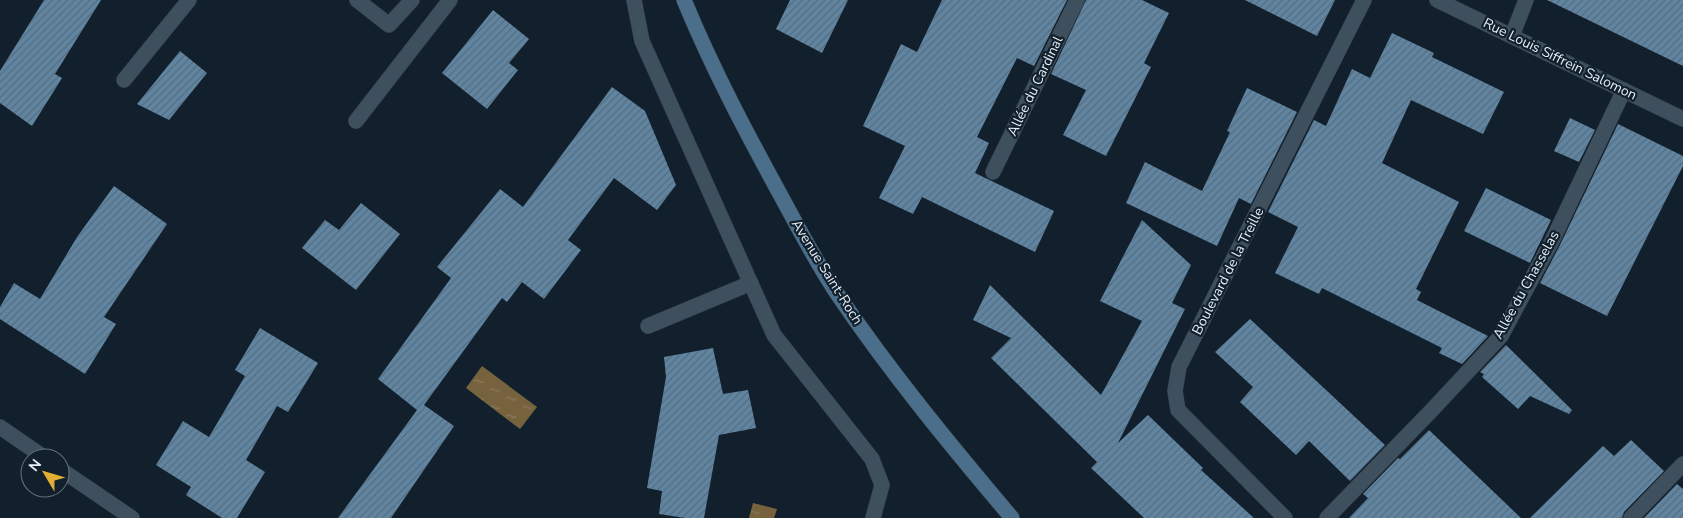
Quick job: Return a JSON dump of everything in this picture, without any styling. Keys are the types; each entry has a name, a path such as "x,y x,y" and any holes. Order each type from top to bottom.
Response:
{"main road":[{"name":"Avenue Saint-Roch","path":"684,0 702,43 748,137 836,293 883,359 936,428 1012,518"}],"street":[{"path":"124,80 188,0"},
{"path":"357,0 389,26 412,0"},
{"path":"356,122 450,0"},
{"path":"634,0 642,41 774,335 872,459 882,486 873,518"},
{"name":"Allée du Cardinal","path":"993,172 1077,0"},
{"name":"Boulevard de la Treille","path":"1285,518 1178,410 1175,391 1179,367 1364,0"},
{"name":"Rue Louis Siffrein Salomon","path":"1437,0 1683,119"},
{"path":"1512,36 1526,0"},
{"name":"Allée du Chasselas","path":"1327,518 1501,336 1552,241 1624,90"},
{"path":"648,326 751,283"},
{"path":"0,427 30,448"},
{"path":"1631,518 1683,464"},
{"path":"70,476 132,518"}],"water":[{"path":"482,366 537,407 520,429 466,388"},
{"path":"753,503 777,509 774,518 749,518"}],"building":[{"path":"44,0 101,0 55,74 62,78 32,126 0,103 0,71"},
{"path":"790,0 848,0 822,53 776,29"},
{"path":"942,0 1067,0 1034,66 1017,58 977,137 989,143 975,173 1054,211 1035,252 922,197 913,214 879,198 905,146 863,126 901,44 917,52"},
{"path":"1086,0 1142,0 1169,13 1144,63 1151,67 1106,156 1063,135 1086,90 1051,74"},
{"path":"1245,0 1335,0 1317,36"},
{"path":"1547,0 1683,0 1683,66"},
{"path":"493,10 529,39 509,63 518,70 487,109 442,73"},
{"path":"1392,33 1434,53 1432,57 1504,92 1483,134 1411,100 1382,163 1459,202 1416,289 1421,292 1417,300 1488,336 1462,364 1439,353 1442,348 1322,288 1319,294 1275,273 1298,227 1268,212 1314,120 1326,126 1352,69 1370,78"},
{"path":"180,51 207,73 169,120 137,104"},
{"path":"612,87 645,111 676,185 657,210 614,178 568,240 581,250 544,299 522,282 507,302 502,298 424,405 454,426 391,518 338,518 417,410 378,379 451,278 437,267 500,189 523,207"},
{"path":"1247,88 1297,112 1251,204 1239,198 1217,246 1126,203 1145,162 1202,191 1230,132 1227,131"},
{"path":"1570,118 1595,130 1579,162 1554,151"},
{"path":"1618,124 1683,156 1683,166 1607,316 1540,283"},
{"path":"114,186 167,224 104,317 116,324 85,374 0,319 0,307 14,283 40,299 77,237"},
{"path":"1486,188 1551,220 1530,263 1464,231"},
{"path":"361,203 400,234 356,290 302,248 325,220 339,230"},
{"path":"1142,220 1191,265 1172,303 1185,309 1118,443 1148,415 1203,468 1201,470 1254,518 1144,518 1091,468 1097,462 991,358 1011,338 973,320 990,285 1101,395 1142,321 1100,301"},
{"path":"1250,319 1385,445 1350,481 1309,441 1296,455 1240,402 1253,387 1215,352"},
{"path":"260,328 318,363 288,412 277,406 246,460 265,472 237,518 222,518 186,495 191,487 156,465 183,421 209,437 245,376 235,370"},
{"path":"1506,345 1572,410 1569,414 1530,396 1518,409 1482,377 1484,374 1480,372"},
{"path":"713,348 723,394 748,390 756,428 719,435 704,518 685,518 659,514 662,491 647,488 666,377 664,357"},
{"path":"1429,430 1521,518 1349,518 1368,498 1363,494"},
{"path":"1631,440 1664,471 1624,512 1622,518 1530,518 1603,446 1614,456"},
{"path":"1677,484 1683,489 1683,518 1644,518"}]}
